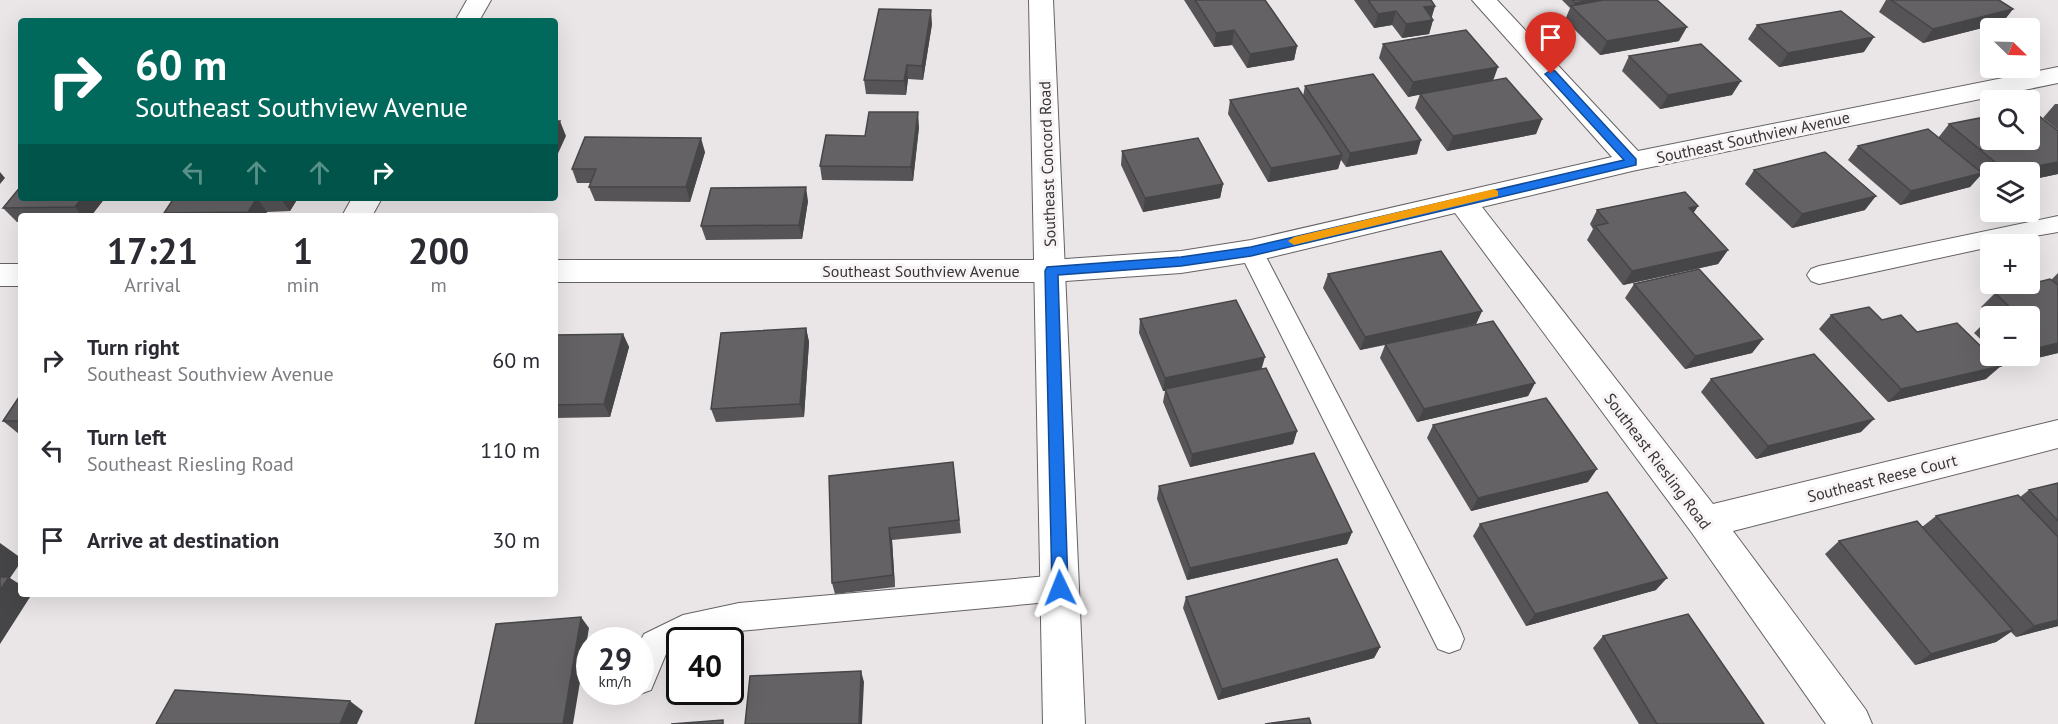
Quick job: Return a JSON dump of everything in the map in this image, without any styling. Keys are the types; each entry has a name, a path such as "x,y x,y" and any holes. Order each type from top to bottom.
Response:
{"street":[{"path":"469,18 479,0"},
{"name":"Southeast Concord Road","path":"1041,0 1064,724"},
{"path":"1484,0 1632,162"},
{"name":"Southeast Southview Avenue","path":"558,271 1051,271 1181,262 1251,251 1632,162 2058,75"},
{"name":"Southeast Riesling Road","path":"1461,201 1705,522 1851,724"},
{"path":"0,275 18,275"},
{"name":"Southeast Reese Court","path":"1705,522 2058,434"}],"lane":[{"path":"1819,275 2058,224"},
{"path":"1251,251 1449,639"},
{"path":"654,646 683,629 728,619 1060,588"}],"building":[{"path":"1195,0 1265,0 1297,46 1250,54 1234,30 1216,33"},
{"path":"1368,0 1431,0 1435,6 1424,7 1433,20 1406,24 1396,11 1378,14"},
{"path":"1572,0 1593,0 1575,3"},
{"path":"1603,0 1657,0 1687,27 1607,41 1571,6"},
{"path":"1891,0 1999,0 2013,9 1933,29"},
{"path":"879,9 931,10 922,66 907,65 904,81 864,80"},
{"path":"1841,11 1874,37 1788,53 1757,25"},
{"path":"1466,30 1498,67 1413,82 1383,44"},
{"path":"1701,44 1741,81 1668,95 1629,56"},
{"path":"1373,74 1421,140 1350,153 1305,86"},
{"path":"1506,78 1542,119 1453,136 1420,94"},
{"path":"1298,88 1342,155 1271,168 1230,100"},
{"path":"869,112 918,112 911,167 820,166 826,135 865,136"},
{"path":"2040,117 2058,131 2058,162 2040,166 2040,162 1995,162 1980,150 2040,150"},
{"path":"1980,118 1980,150 1949,124"},
{"path":"1928,129 1980,174 1911,191 1858,146"},
{"path":"585,137 701,138 686,187 589,187 596,169 572,169"},
{"path":"1198,138 1223,184 1145,198 1122,151"},
{"path":"1825,152 1876,196 1802,214 1754,170"},
{"path":"806,187 799,225 701,226 711,188"},
{"path":"18,190 18,201 80,201 75,207 3,208"},
{"path":"1685,192 1698,206 1689,208 1728,250 1632,271 1595,226 1608,223 1597,210"},
{"path":"172,201 255,201 248,212 164,213"},
{"path":"1441,251 1482,311 1365,337 1328,274"},
{"path":"1699,269 1763,339 1695,356 1634,284"},
{"path":"2050,279 2058,285 2058,343 2040,348 2040,306 2009,306 1996,294 2040,294 2040,282"},
{"path":"1236,300 1265,357 1165,378 1140,319"},
{"path":"1869,307 1882,320 1901,315 1917,332 1957,323 1980,345 1980,366 2001,366 1901,389 1831,315"},
{"path":"1493,321 1535,383 1424,409 1385,344"},
{"path":"806,328 800,404 711,409 721,333"},
{"path":"623,334 604,404 558,405 558,335"},
{"path":"1814,354 1874,419 1768,446 1711,379"},
{"path":"1266,368 1297,431 1192,454 1165,389"},
{"path":"18,398 18,421 3,421"},
{"path":"1546,398 1597,469 1478,498 1433,425"},
{"path":"1314,453 1352,532 1190,568 1159,486"},
{"path":"953,462 959,520 889,528 893,575 832,583 829,476"},
{"path":"2058,483 2058,521 2029,490"},
{"path":"1607,492 1667,578 1535,614 1480,524"},
{"path":"2018,495 2058,537 2058,620 2034,626 1936,516"},
{"path":"1917,521 2013,630 1931,654 1839,541"},
{"path":"1337,559 1380,647 1222,689 1186,597"},
{"path":"0,577 9,577 0,590"},
{"path":"1688,614 1764,724 1657,724 1603,636"},
{"path":"581,617 579,627 576,627 576,647 563,724 475,724 496,624"},
{"path":"861,671 859,724 745,724 750,676"},
{"path":"175,690 350,701 340,724 156,724"},
{"path":"1309,718 1311,724 1265,724"},
{"path":"723,720 723,724 671,724"}],"slow traffic":[{"path":"1294,241 1494,194"}],"route":[{"path":"1060,588 1051,271 1181,262 1251,251 1632,162 1551,74"}]}
